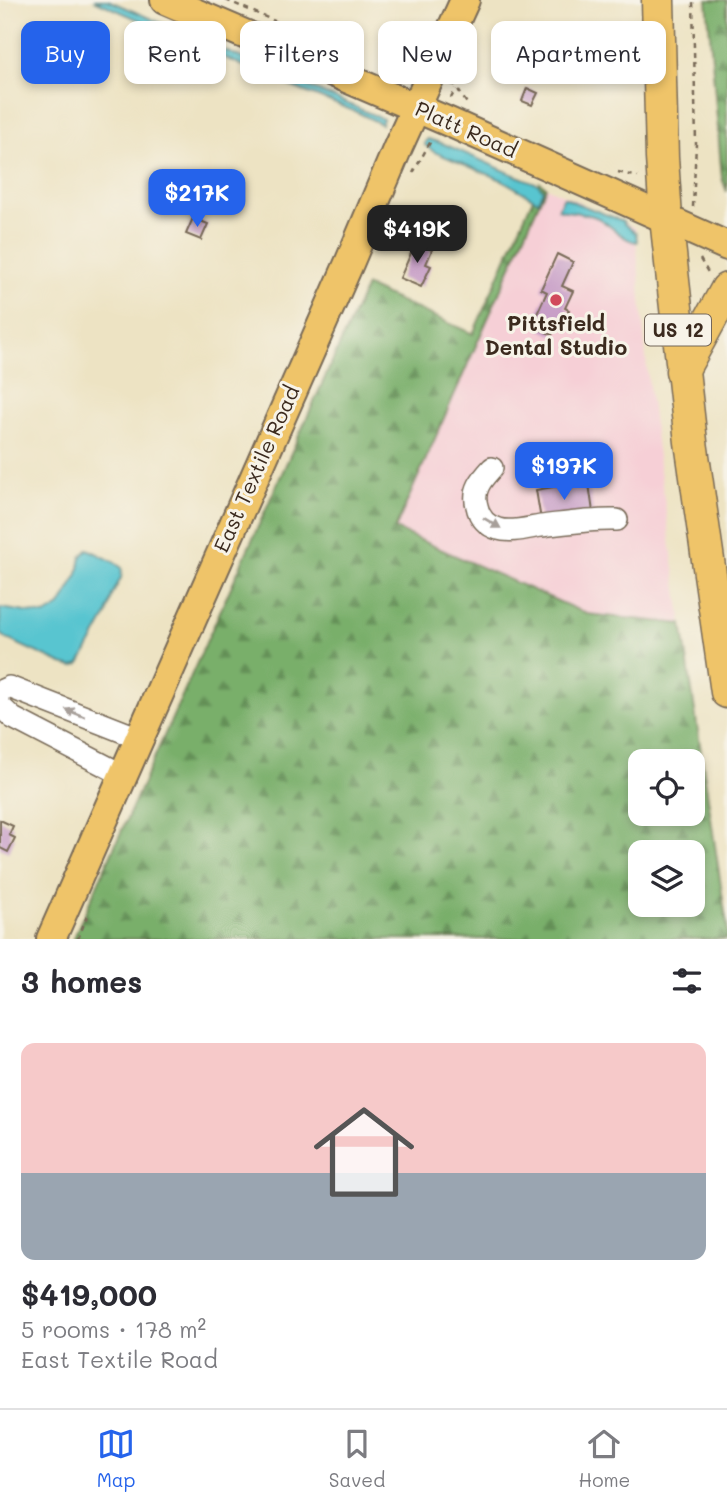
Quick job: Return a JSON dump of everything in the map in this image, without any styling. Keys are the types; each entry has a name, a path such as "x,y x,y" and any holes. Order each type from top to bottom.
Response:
{"highway":[{"name":"US 12","path":"658,0 662,158 679,213 682,371 727,692"},
{"path":"682,371 727,289"}],"main road":[{"name":"Platt Road","path":"165,0 416,107 679,213 727,246"},
{"name":"East Textile Road","path":"51,939 465,0"}],"street":[{"path":"492,468 478,485 475,500 482,518 497,528 513,530 597,519 617,520"},
{"path":"0,691 9,687 139,738"},
{"path":"0,706 13,718 123,775"}],"path":[{"path":"226,0 274,21"},
{"path":"679,213 696,144 693,0"}],"shaded area":[{"path":"546,187 635,228 647,369 682,624 587,614 395,529"}],"green space":[{"path":"707,0 727,0 727,192 722,178"},
{"path":"540,182 546,187 395,529 587,614 682,624 701,749 628,749 628,826 705,826 705,778 727,939 73,939 366,286 473,334"}],"water":[{"path":"94,0 108,0 157,21 142,21"},
{"path":"226,51 240,57 240,64 226,58"},
{"path":"285,84 302,84 383,119 381,124"},
{"path":"428,139 538,184 543,190 538,201 502,180 434,152 425,145"},
{"path":"563,198 623,221 636,233 637,242 622,236 598,218 558,209"},
{"path":"88,549 122,568 107,615 80,664 73,667 62,664 7,639 0,633 0,608 45,615 60,606 78,574 81,557"}],"building":[{"path":"527,88 538,93 532,105 522,101"},
{"path":"163,184 187,193 185,200 190,202 185,214 156,203"},
{"path":"193,218 208,224 201,240 186,234"},
{"path":"416,242 432,250 426,264 431,266 421,287 400,278"},
{"name":"Pittsfield Dental Studio","path":"557,254 573,262 562,286 573,291 565,308 569,310 565,318 561,316 552,335 532,325 547,292 541,289"},
{"path":"589,484 593,512 541,520 536,490"},
{"path":"0,820 13,826 9,835 15,838 8,852 0,848"}],"place":[{"name":"Pittsfield Dental Studio","path":"556,300"}]}
